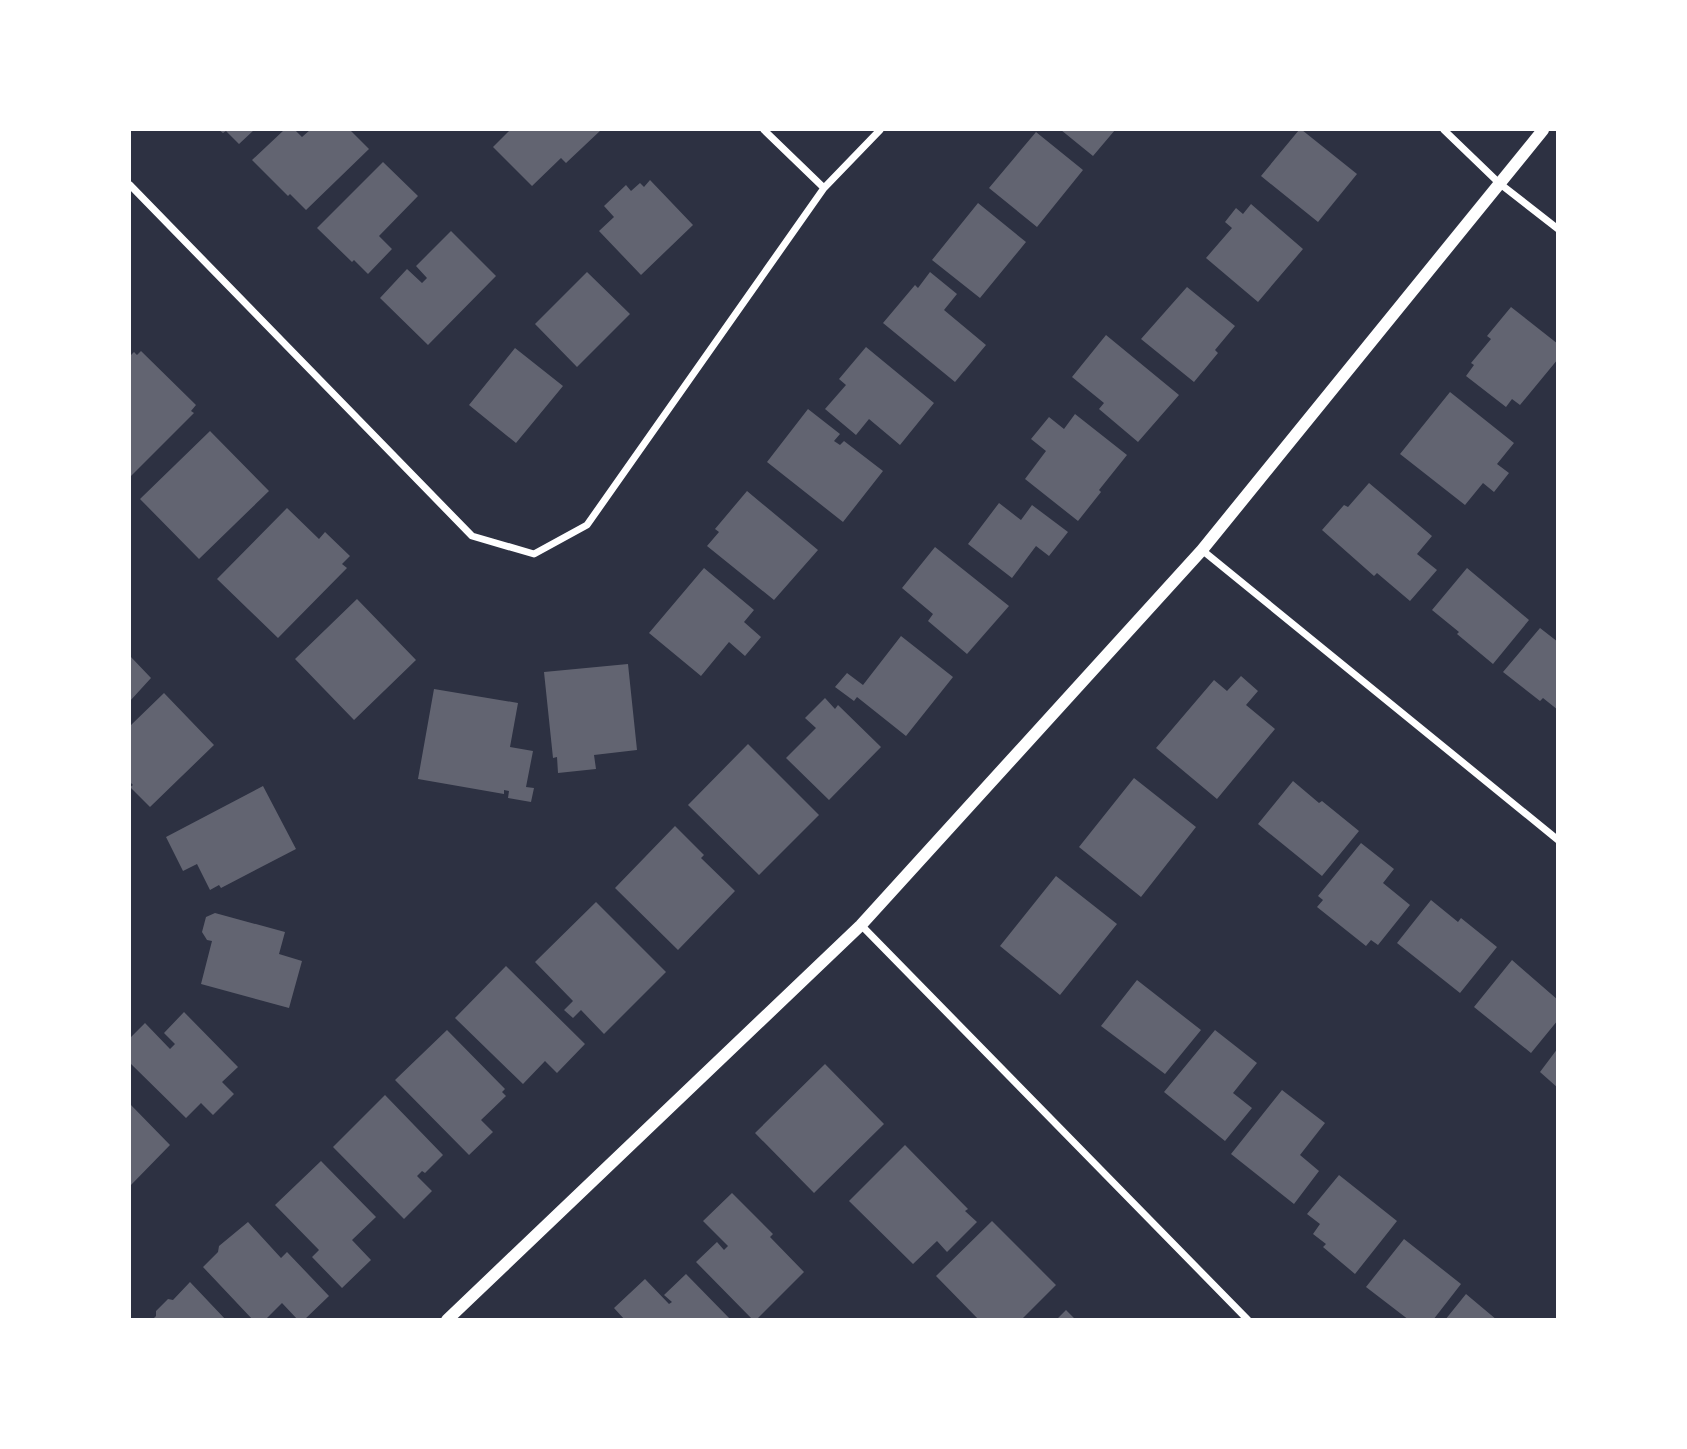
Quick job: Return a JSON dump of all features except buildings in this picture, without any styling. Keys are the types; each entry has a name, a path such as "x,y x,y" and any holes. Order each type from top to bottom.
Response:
{"street":[{"path":"764,130 824,188"},
{"path":"130,185 472,536 534,554 587,525 824,188 880,130"},
{"path":"1444,130 1499,183 1558,229"},
{"path":"447,1320 862,925 1202,550 1543,130"},
{"path":"1202,550 1558,840"},
{"path":"862,925 1248,1320"}]}
